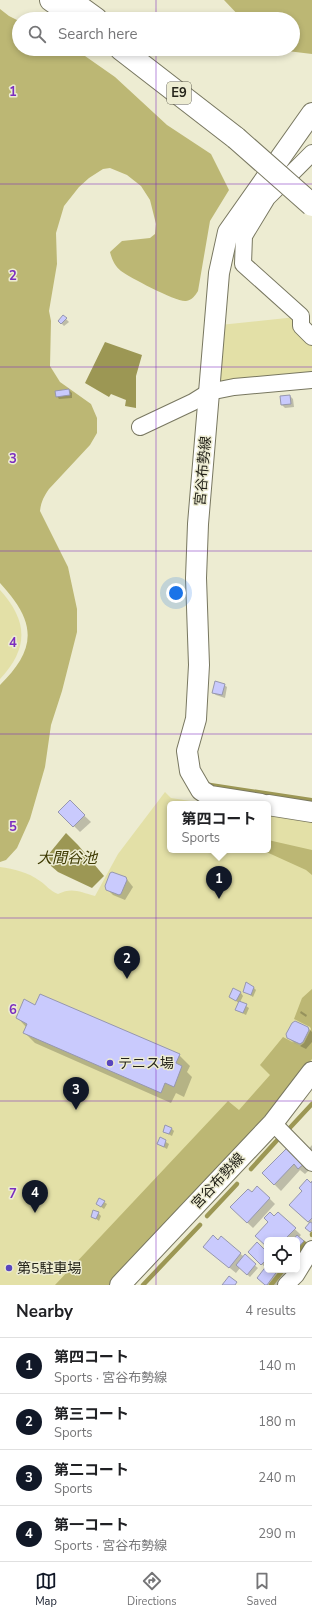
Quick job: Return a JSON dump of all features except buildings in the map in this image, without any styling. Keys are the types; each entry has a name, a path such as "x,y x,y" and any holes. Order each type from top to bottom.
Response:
{"highway":[{"path":"51,0 68,12"},
{"path":"70,0 86,12"},
{"name":"E9","path":"131,56 240,134 312,206"},
{"name":"E9","path":"146,56 312,193"}],"street":[{"name":"宮谷布勢線","path":"242,801 210,796 201,790 190,771 187,751 196,719 199,665 196,578 198,524 219,273 228,232 312,113"},
{"path":"312,153 267,198 244,236 243,264 301,316 301,326 312,337"},
{"path":"140,427 193,402 209,392 234,387 312,380"},
{"path":"271,805 312,812"},
{"name":"宮谷布勢線","path":"120,1285 273,1123 312,1072"},
{"path":"273,1123 312,1163"},
{"path":"286,1285 296,1275 312,1249"}],"shaded area":[{"path":"224,0 312,0 312,54 300,53 300,12 235,12"},
{"path":"0,9 12,18 12,56 85,56 115,77 167,125 211,154 229,190 210,221 198,291 193,298 186,301 181,301 164,294 133,278 121,271 113,260 110,252 122,241 150,238 155,234 156,224 150,200 141,186 127,175 110,168 103,169 79,187 64,206 56,233 57,264 49,311 51,321 50,366 60,382 91,404 97,418 97,433 90,445 49,489 41,505 40,511 68,567 77,609 77,632 62,691 51,725 45,767 30,819 17,848 6,860 0,862 0,685 17,665 23,655 28,635 22,612 0,583"},
{"path":"296,317 312,332 312,376 217,388 220,325"},
{"path":"0,590 16,613 20,624 21,634 20,645 16,656 0,679"},
{"name":"テニス場","path":"165,792 171,798 190,801 167,801 167,853 271,853 271,812 312,818 312,1062 277,1105 110,1285 0,1285 0,867 31,875 58,894 72,891 95,896 118,854"},
{"path":"271,841 312,850 312,875 306,870 269,853 271,853"},
{"path":"312,989 312,1059 260,1122 109,1285 55,1285 228,1101 239,1110 270,1075 260,1065 283,1037 300,1046 304,1043 311,1029 310,1027 294,1019 302,998"}],"water":[{"path":"105,342 142,355 136,376 136,408 125,406 126,400 111,394 109,397 85,383"},
{"path":"205,782 312,798 312,806 209,789"},
{"name":"大間谷池","path":"66,833 104,876 92,888 58,872 44,860"}],"waterway":[{"path":"286,1132 312,1104"},
{"path":"251,1169 280,1137"},
{"path":"207,1216 237,1184"},
{"path":"143,1285 200,1225"},
{"path":"300,1248 304,1243"},
{"path":"271,1285 281,1273"}],"place":[{"name":"第四コート","path":"219,899"},
{"name":"第三コート","path":"127,979"},
{"name":"テニス場","path":"110,1063"},
{"name":"第二コート","path":"76,1110"},
{"name":"第一コート","path":"35,1213"},
{"name":"第5駐車場","path":"9,1268"}]}
